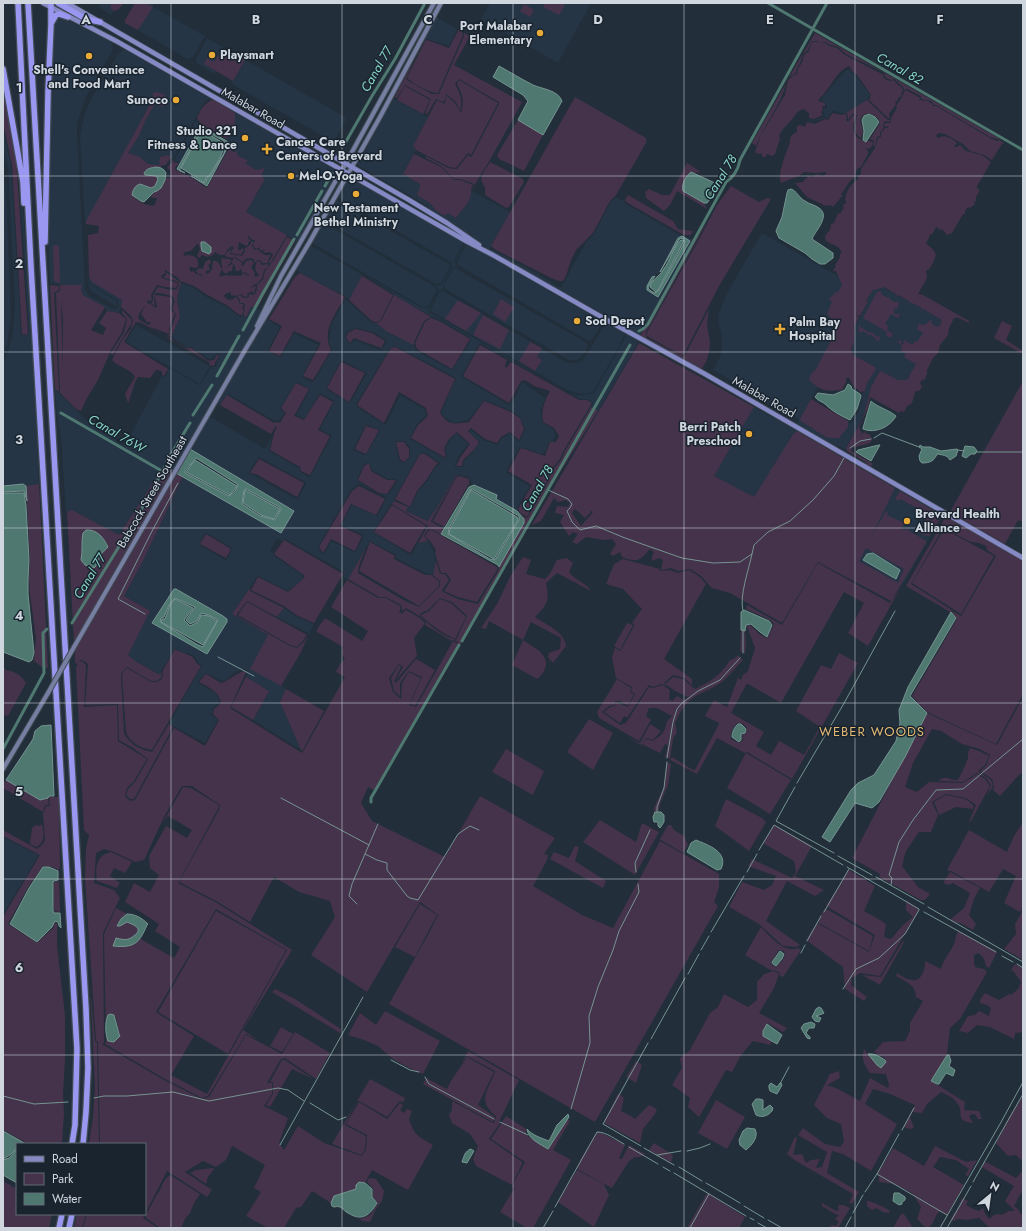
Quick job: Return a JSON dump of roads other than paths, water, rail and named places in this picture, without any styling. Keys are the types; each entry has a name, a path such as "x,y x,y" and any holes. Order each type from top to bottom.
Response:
{"highway":[{"path":"18,3 31,267 77,1048 75,1125 72,1143"},
{"path":"28,3 86,1009 88,1068 83,1143"},
{"path":"58,3 86,19 100,22"},
{"path":"43,262 45,245 51,5"},
{"path":"51,24 56,15 59,14 68,17"},
{"path":"3,69 23,182 28,251 31,267"},
{"path":"59,1228 62,1215"},
{"path":"69,1228 72,1215"}],"main road":[{"name":"Malabar Road","path":"44,3 51,5 68,17 118,42 466,242 493,255 705,374 1023,558"},
{"name":"Malabar Road","path":"67,3 267,119 352,166 447,223 493,255"},
{"name":"Babcock Street Southeast","path":"245,350 281,276 346,163 434,3"},
{"name":"Babcock Street Southeast","path":"3,769 245,350 309,243 380,117 441,3"},
{"path":"118,42 133,42"},
{"path":"399,67 399,76 401,78"},
{"path":"253,119 267,119"},
{"path":"423,216 442,226 447,223"}],"water":[{"path":"499,66 533,85 549,90 560,97 562,101 543,135 518,120 528,101 523,95 493,77"},
{"path":"869,114 875,117 879,122 866,142 863,140 864,131 862,120 864,116"},
{"path":"201,126 230,143 207,186 191,176 204,183 206,182 207,178 210,176 224,153 224,141 204,130 201,130 180,168 180,170 185,173 177,169"},
{"path":"204,131 223,143 223,151 219,160 204,182 181,168 201,132"},
{"path":"156,167 164,170 166,173 165,180 161,188 154,192 144,202 141,201 132,195 134,189 140,184 151,188 155,186 158,179 156,176 145,175 144,173 148,169"},
{"path":"691,172 715,183 712,196 707,203 704,203 683,191 684,180"},
{"path":"791,189 795,191 803,200 822,211 823,219 812,239 833,253 833,258 825,264 820,264 805,253 779,238 776,231 782,217 788,190"},
{"path":"682,236 690,241 658,297 647,290 647,286 652,277 655,276 648,288 655,293 659,290 685,242 684,239 681,238 679,240 660,272 678,238"},
{"path":"681,240 684,241 656,292 650,287 651,284 661,272"},
{"path":"201,242 205,242 211,247 211,252 209,254 202,251"},
{"path":"848,384 861,396 857,409 850,420 840,415 815,397 818,393 833,395 845,390"},
{"path":"871,401 896,416 886,426 872,431 863,429"},
{"path":"880,445 871,461 856,452 858,450"},
{"path":"920,445 941,451 958,450 956,456 950,460 946,456 937,454 931,461 922,463 919,456 922,449 919,447"},
{"path":"965,446 974,447 977,451 975,454 971,454 966,458 962,456"},
{"path":"190,449 294,511 281,533 176,473","holes":["196,458 237,484 238,485 235,491 229,496 185,473","246,489 281,508 275,520 260,516 242,504 244,490"]},
{"path":"195,460 237,486 230,495 186,472"},
{"path":"23,484 26,486 27,501 24,491 3,492 3,486"},
{"path":"474,485 497,495 496,499 517,511 524,519 524,523 499,567 498,565 441,534 469,487","holes":["472,489 519,516 519,520 495,560 490,559 448,534 449,528 470,490"]},
{"path":"245,490 280,509 274,519 261,515 243,503"},
{"path":"471,490 517,517 518,520 494,559 449,534 450,529"},
{"path":"3,493 24,493 26,506 29,560 28,594 34,653 32,660 29,662 3,652"},
{"path":"86,530 94,531 100,535 108,547 94,568 85,565 81,560 82,536"},
{"path":"873,553 900,570 896,579 863,560 867,554"},
{"path":"174,589 227,619 227,622 207,654 152,623","holes":["175,598 195,607 186,620 190,624 197,621 201,613 218,620 203,647 160,622 169,605"]},
{"path":"175,599 193,608 184,620 190,626 198,622 201,615 209,616 217,621 203,645 161,622 162,619 165,619 170,605"},
{"path":"744,610 769,621 772,625 767,637 751,624 746,625 745,631 741,630 741,612"},
{"path":"951,612 956,618 910,696 927,713 905,757 879,802 872,808 855,803 830,842 822,837 851,790 858,783 874,775 896,741 900,723 899,710 908,687"},
{"path":"738,724 741,724 746,729 745,733 741,734 741,740 739,742 732,737 735,727"},
{"path":"51,725 54,796 49,796 48,798 40,800 6,780 33,739 35,731 41,726"},
{"path":"655,812 661,812 664,815 664,822 660,828 658,826 658,822 654,822 653,817"},
{"path":"696,840 711,847 720,854 723,863 721,869 717,870 687,852 691,843"},
{"path":"43,867 49,867 58,871 58,880 53,882 53,911 54,913 60,913 61,928 58,922 55,921 52,927 37,942 10,924 29,888"},
{"path":"127,914 138,917 148,924 141,937 135,943 126,946 113,946 116,938 128,939 133,937 138,932 138,928 127,922 117,926 121,919"},
{"path":"780,951 784,954 776,966 772,962"},
{"path":"819,1007 824,1013 816,1016 821,1018 819,1022 815,1021 812,1017 816,1009"},
{"path":"108,1015 114,1015 120,1036 114,1042 108,1041 106,1035 106,1021"},
{"path":"811,1022 815,1024 814,1028 809,1028 806,1033 810,1039 807,1038 801,1028 804,1024"},
{"path":"767,1024 782,1035 777,1044 763,1036 763,1031"},
{"path":"868,1054 873,1054 886,1062 881,1068"},
{"path":"947,1055 949,1055 951,1061 949,1066 955,1070 953,1076 946,1073 939,1084 937,1084 931,1081"},
{"path":"771,1083 777,1087 781,1083 782,1085 777,1094 770,1091 769,1085"},
{"path":"756,1099 763,1100 763,1110 770,1105 773,1108 772,1111 765,1116 756,1115 752,1104"},
{"path":"568,1114 569,1117 548,1149 535,1141 528,1133 527,1129 534,1135 549,1141 557,1125"},
{"path":"747,1128 755,1129 756,1135 753,1143 746,1150 740,1145 739,1140 743,1131"},
{"path":"3,1131 24,1143 16,1143 16,1148 14,1151 3,1159"},
{"path":"471,1149 474,1151 467,1163 462,1162 466,1152"},
{"path":"16,1150 16,1182 3,1175 3,1160 9,1158"},
{"path":"359,1182 365,1183 372,1189 372,1197 377,1203 368,1214 357,1217 340,1207 332,1206 331,1203 334,1196 356,1189 356,1185"},
{"path":"894,1193 899,1193 905,1197 902,1204 899,1205 893,1201"}],"waterway":[{"name":"Canal 77","path":"344,145 395,59 425,3"},
{"name":"Canal 82","path":"768,3 1023,150"},
{"name":"Canal 78","path":"639,331 648,324 726,182 735,173 740,160 827,3"},
{"name":"Canal 77","path":"325,186 332,173"},
{"name":"Canal 77","path":"297,235 322,191"},
{"name":"Canal 77","path":"243,330 294,239"},
{"name":"Canal 77","path":"217,376 239,336"},
{"name":"Canal 78","path":"462,641 630,345"},
{"name":"Canal 77","path":"193,415 212,385"},
{"name":"Canal 76W","path":"61,413 162,471"},
{"name":"Canal 77","path":"167,461 190,423"},
{"path":"874,438 882,433 919,447"},
{"path":"850,448 860,441 871,439"},
{"path":"958,450 964,451"},
{"path":"976,452 1023,452"},
{"path":"548,490 568,499 572,504 567,511 572,522 580,530 596,526 682,558 713,563 740,562 752,554 754,545 768,532 790,521 813,500 834,476 844,458"},
{"name":"Canal 77","path":"154,487 165,466"},
{"path":"145,614 118,599 178,483"},
{"name":"Canal 77","path":"129,530 149,496"},
{"name":"Canal 77","path":"72,623 123,540"},
{"path":"743,611 743,590 752,554"},
{"path":"797,783 843,705 895,611"},
{"name":"Canal 77","path":"3,749 44,673 43,633 47,629"},
{"path":"743,630 743,653"},
{"name":"Canal 78","path":"371,802 371,798 459,645"},
{"path":"218,657 254,676"},
{"path":"667,758 673,722 677,709 698,691 720,680 740,658"},
{"path":"891,885 892,878 889,875 899,842 913,820 936,790 963,789 1023,739"},
{"path":"657,812 657,807 664,788 667,762"},
{"path":"795,787 776,821 834,853"},
{"path":"281,798 369,845"},
{"path":"357,904 349,896 352,884 378,824"},
{"path":"759,850 774,825 843,865"},
{"path":"365,854 387,863 387,870 407,896 418,900 458,834 470,826 479,830"},
{"path":"636,872 635,863 650,830"},
{"path":"747,872 757,854"},
{"path":"838,856 872,875"},
{"path":"843,989 856,969 879,958 905,934 919,910 847,867"},
{"path":"824,912 849,869"},
{"path":"711,932 744,876"},
{"path":"876,877 924,904"},
{"path":"571,1109 590,1043 589,1016 619,931 639,892 638,884"},
{"path":"928,907 1023,962"},
{"path":"924,912 996,952"},
{"path":"807,941 821,916"},
{"path":"701,950 709,936"},
{"path":"801,953 805,945"},
{"path":"688,974 699,954"},
{"path":"1002,956 1013,962"},
{"path":"1017,964 1023,968"},
{"path":"651,1039 685,978"},
{"path":"280,1145 363,997"},
{"path":"641,1146 603,1124 648,1043"},
{"path":"391,1060 410,1070 419,1072"},
{"path":"780,1084 789,1067"},
{"path":"425,1077 429,1084 494,1119"},
{"path":"940,1228 1023,1082"},
{"path":"94,1098 104,1096 127,1096 173,1092 209,1101 278,1088 288,1090 304,1101"},
{"path":"973,1182 1023,1094"},
{"path":"3,1096 34,1104 68,1102"},
{"path":"310,1103 338,1120 346,1117"},
{"path":"902,1130 914,1108"},
{"path":"500,1122 528,1135"},
{"path":"555,1207 597,1132 608,1135 624,1144"},
{"path":"865,1192 877,1174 899,1134"},
{"path":"687,1151 710,1144"},
{"path":"629,1147 658,1164"},
{"path":"644,1148 674,1165"},
{"path":"657,1155 681,1151"},
{"path":"663,1167 670,1171"},
{"path":"679,1167 702,1181"},
{"path":"674,1173 746,1216"},
{"path":"877,1174 947,1215"},
{"path":"706,1183 740,1203"},
{"path":"947,1228 971,1186"},
{"path":"690,1228 709,1194"},
{"path":"853,1213 863,1195"},
{"path":"744,1206 764,1218"},
{"path":"543,1228 553,1211"},
{"path":"845,1228 851,1217"},
{"path":"750,1218 754,1220"},
{"path":"768,1220 782,1228"},
{"path":"758,1223 767,1228"}],"place":[{"name":"Port Malabar Elementary","path":"540,33"},
{"name":"Playsmart","path":"212,55"},
{"name":"Shell's Convenience and Food Mart","path":"89,56"},
{"name":"Sunoco","path":"176,100"},
{"name":"Studio 321 Fitness & Dance","path":"245,138"},
{"name":"Cancer Care Centers of Brevard","path":"267,149"},
{"name":"Mel-O-Yoga","path":"291,176"},
{"name":"New Testament Bethel Ministry","path":"356,194"},
{"name":"Sod Depot","path":"577,321"},
{"name":"Palm Bay Hospital","path":"780,329"},
{"name":"Berri Patch Preschool","path":"749,434"},
{"name":"Brevard Health Alliance","path":"907,521"}],"district":[{"name":"WEBER WOODS","path":"872,731"}]}
